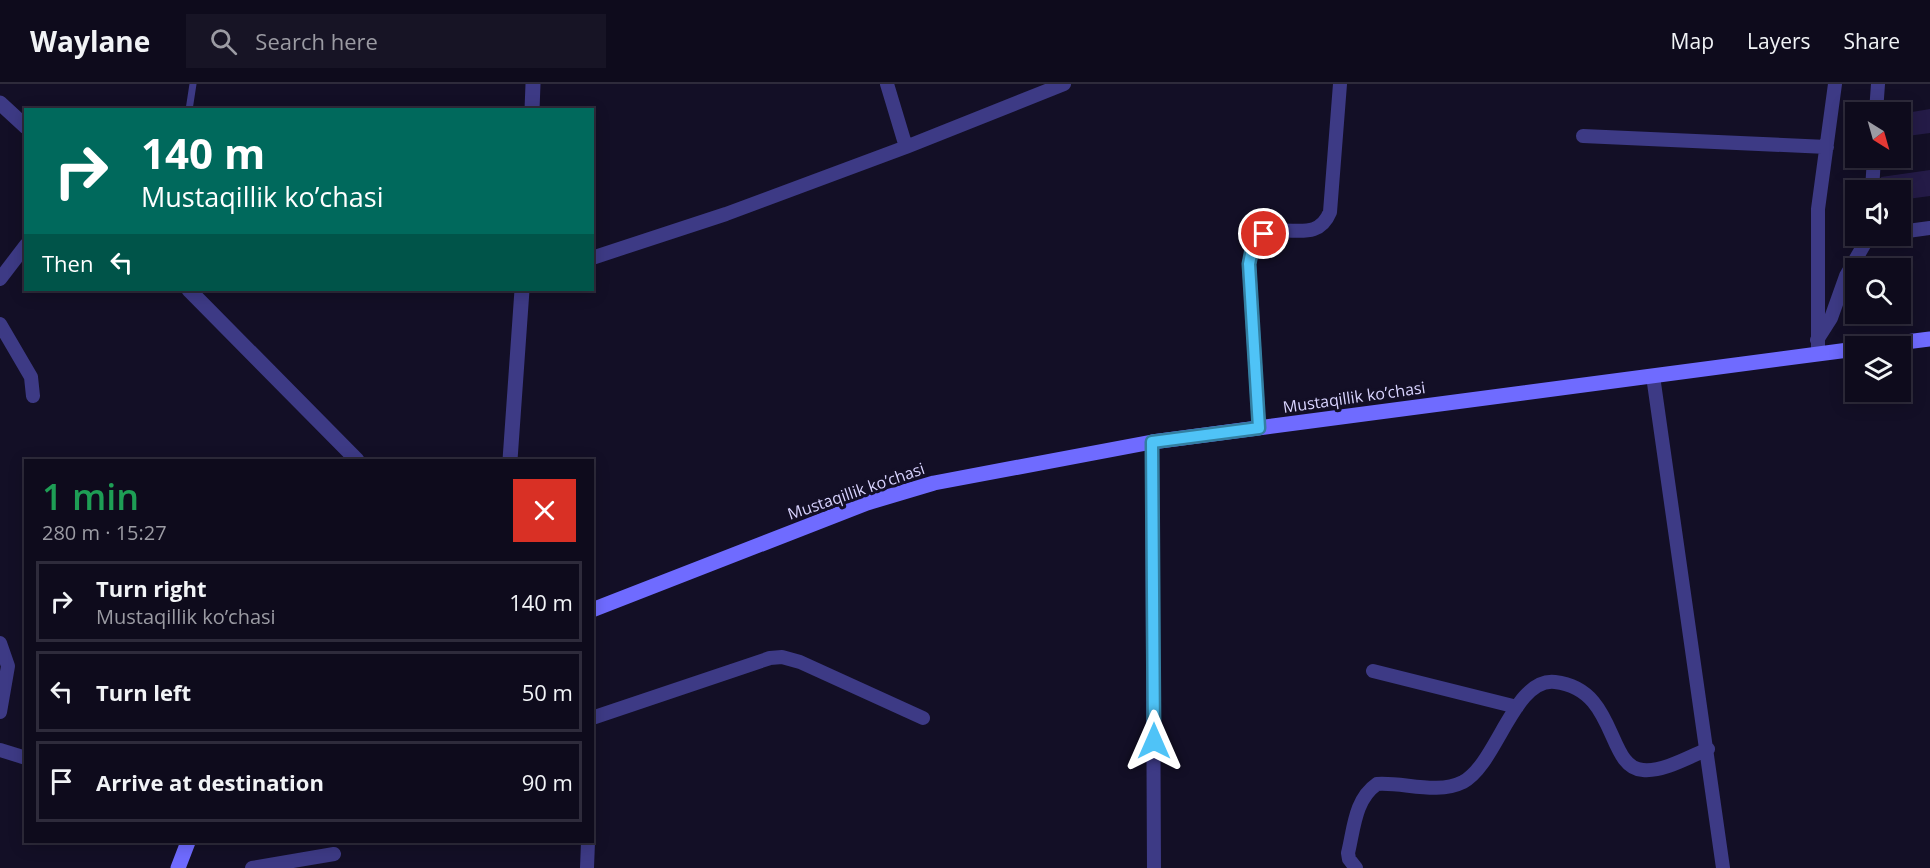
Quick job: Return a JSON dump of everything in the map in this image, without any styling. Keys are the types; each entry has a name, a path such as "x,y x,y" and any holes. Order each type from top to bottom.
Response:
{"main road":[{"path":"1911,341 1930,339"},
{"name":"Mustaqillik ko’chasi","path":"594,609 878,500 934,483 1152,442 1653,376 1818,347 1845,348"},
{"path":"178,868 188,843"}],"street":[{"path":"532,108 533,84"},
{"path":"887,84 906,147"},
{"path":"594,257 726,214 906,147 1064,84"},
{"path":"1259,428 1249,264 1252,249 1258,239 1269,232 1314,230 1326,221 1330,212 1340,84"},
{"path":"1818,347 1818,209 1835,84"},
{"path":"1877,102 1878,84"},
{"path":"0,103 24,125"},
{"path":"1583,136 1827,147"},
{"path":"1911,231 1930,228"},
{"path":"1818,347 1846,276 1864,246"},
{"path":"0,279 24,248"},
{"path":"190,291 356,459"},
{"path":"510,459 522,291"},
{"path":"0,324 31,377 33,396"},
{"path":"1653,376 1708,749 1723,868"},
{"path":"1152,442 1154,868"},
{"path":"0,643 8,666 0,712"},
{"path":"594,717 737,668 783,657 808,665 922,718"},
{"path":"1373,670 1517,707"},
{"path":"1356,868 1349,860 1348,853 1360,802 1369,789 1377,784 1452,787 1465,781 1479,771 1517,707 1531,690 1544,682 1555,682 1581,690 1592,698 1625,762 1642,770 1658,768 1708,749"},
{"path":"0,750 24,757"},
{"path":"587,868 588,843"},
{"path":"252,868 334,854"}],"lane":[{"path":"189,108 192,84"}],"building":[{"path":"1930,109 1930,133 1911,136 1911,112"},
{"path":"1930,170 1930,196 1911,199 1911,180 1881,180 1881,177"}],"route":[{"path":"1154,741 1152,442 1259,428 1254,377 1249,264 1252,249 1264,234"}]}
